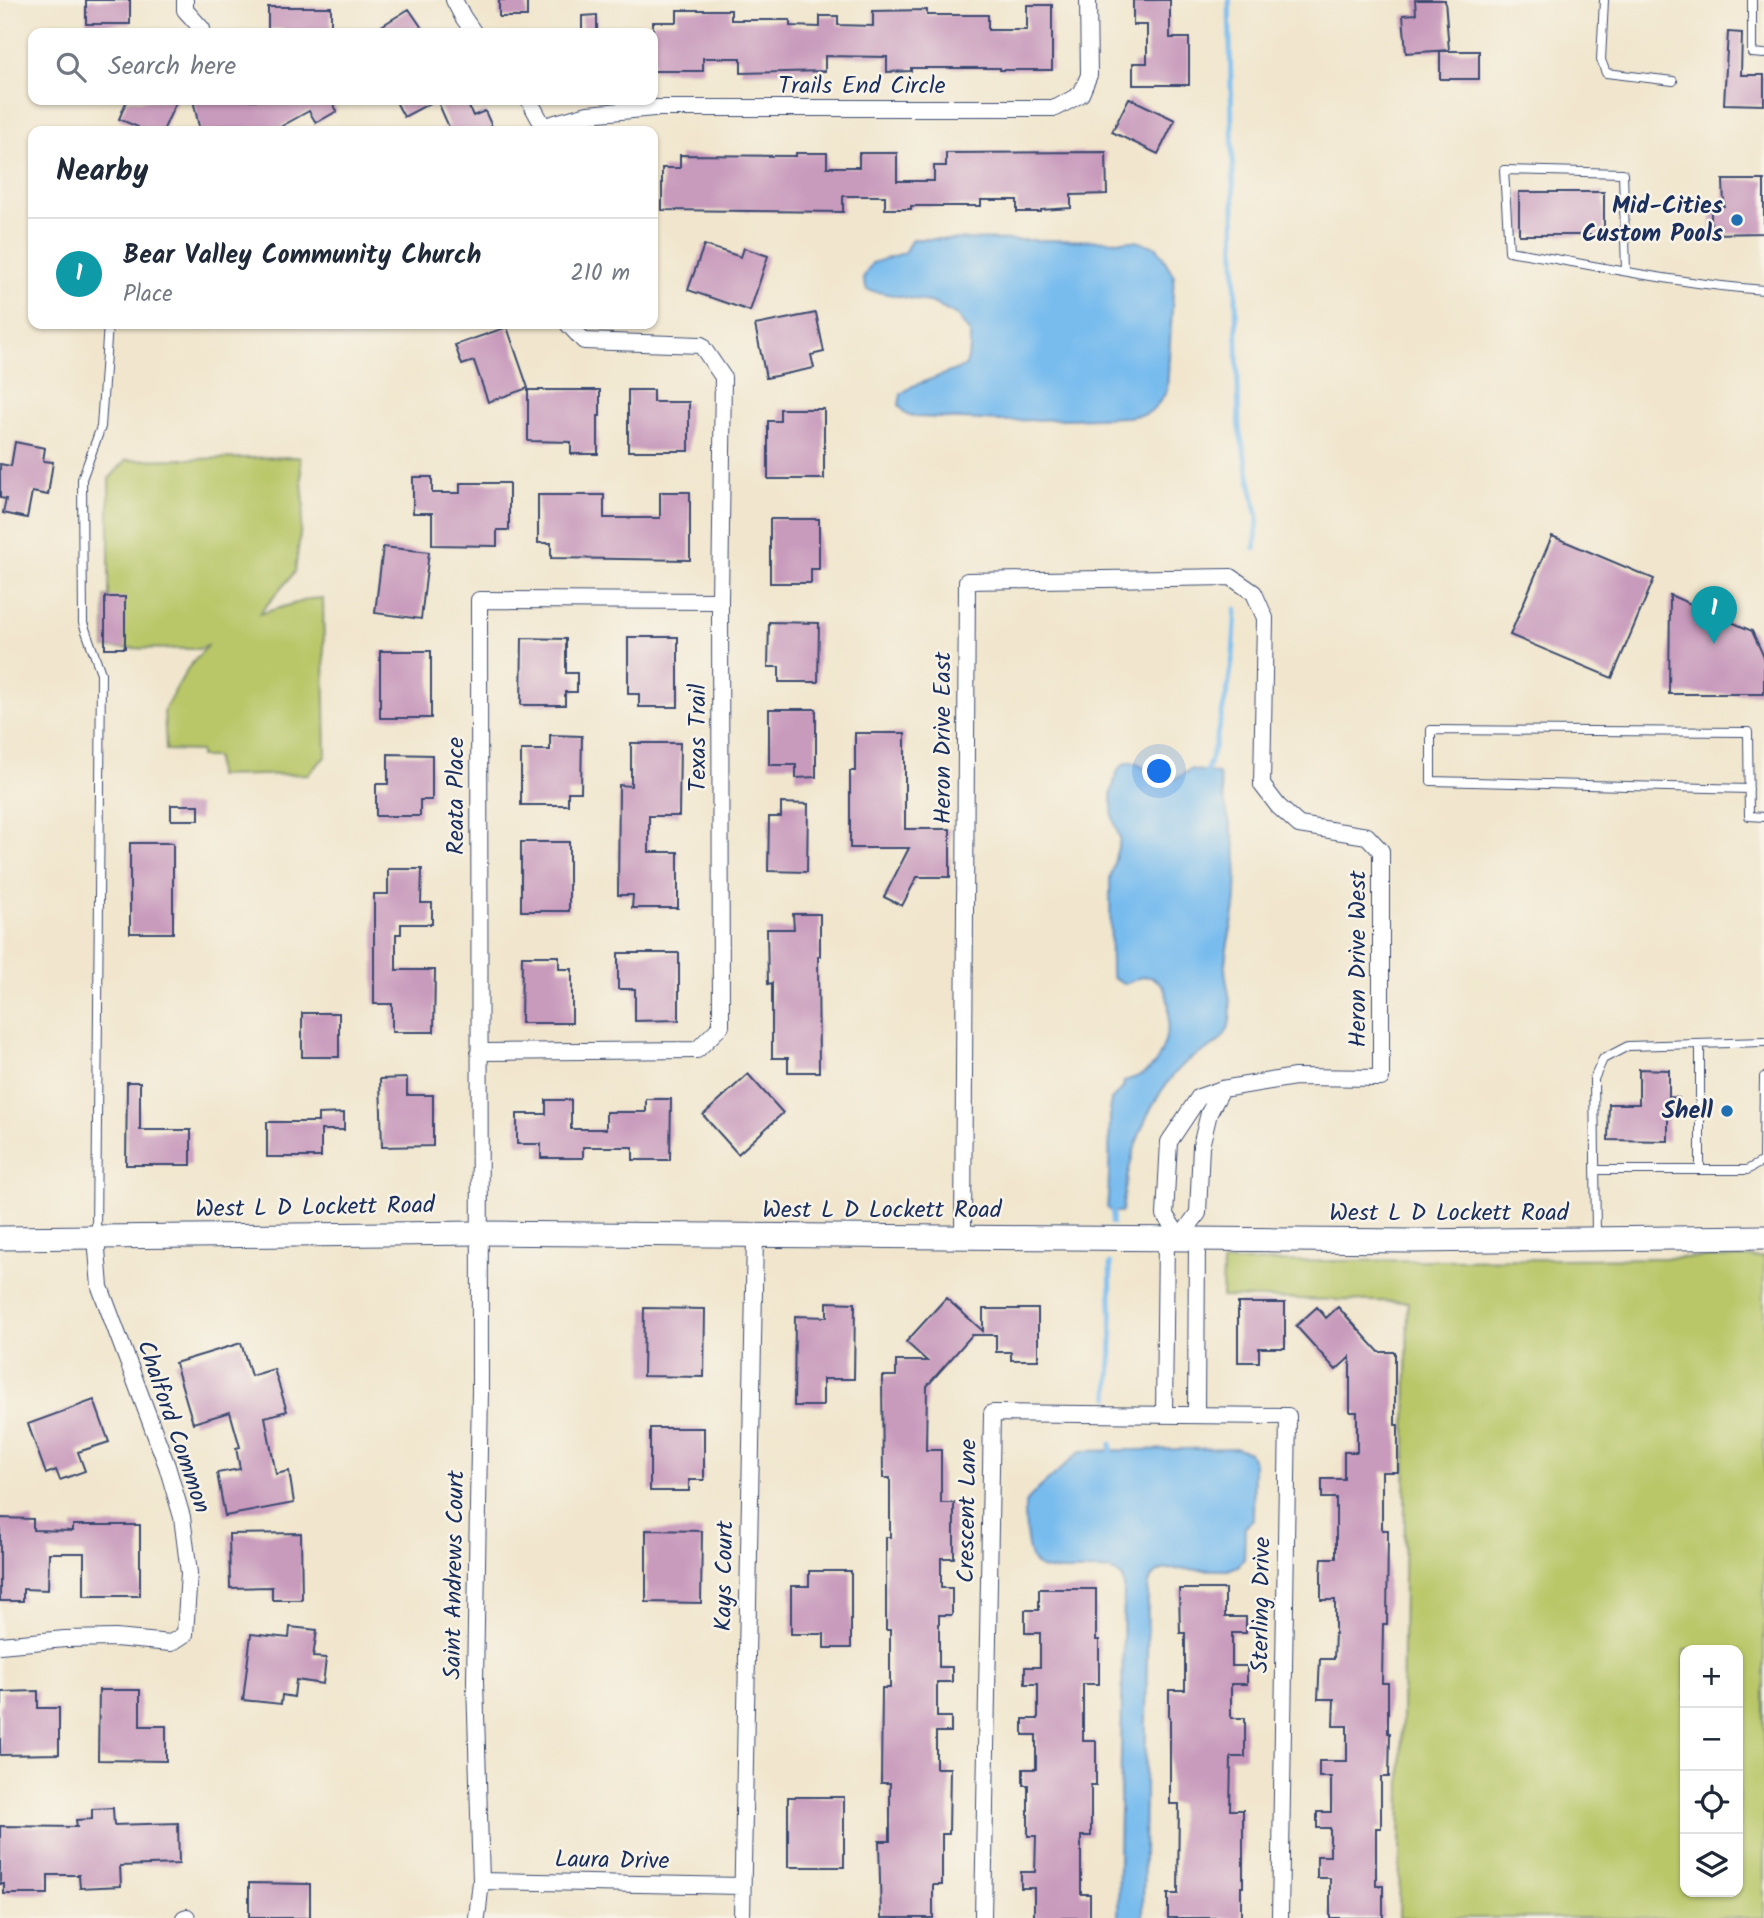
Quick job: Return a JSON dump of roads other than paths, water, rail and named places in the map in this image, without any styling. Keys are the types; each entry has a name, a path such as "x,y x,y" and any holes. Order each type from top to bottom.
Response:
{"main road":[{"name":"West L D Lockett Road","path":"0,1238 479,1233 1412,1241 1764,1237"}],"street":[{"path":"185,0 185,10 201,28"},
{"path":"454,0 471,28"},
{"name":"Trails End Circle","path":"554,126 588,114 654,108 1056,108 1081,94 1089,75 1088,0"},
{"path":"532,105 544,126"},
{"name":"Texas Trail","path":"479,1052 697,1050 721,1026 720,601 723,377 701,345 584,341 573,329"},
{"name":"Heron Drive East","path":"962,1236 967,581 1231,577 1254,593"},
{"name":"Heron Drive West","path":"1181,1238 1165,1214 1168,1142 1199,1097 1222,1089 1295,1077 1381,1078 1381,851 1367,836 1299,825 1278,806 1262,785 1265,618 1254,593"},
{"name":"Reata Place","path":"479,1233 479,600 720,601"},
{"path":"1164,1415 1181,1238 1198,1213 1201,1146 1209,1113 1222,1089"},
{"name":"Saint Andrews Court","path":"477,1918 481,1881 475,1681 480,1390 479,1233"},
{"name":"Kays Court","path":"742,1918 754,1236"},
{"name":"Chalford Common","path":"0,1645 115,1638 171,1643 185,1634 189,1573 182,1517 167,1466 100,1287 96,1237"},
{"path":"1181,1238 1196,1415"},
{"name":"Crescent Lane","path":"983,1918 992,1413 1164,1415"},
{"name":"Sterling Drive","path":"1164,1415 1289,1416 1280,1918"},
{"name":"Laura Drive","path":"481,1881 743,1886"}],"lane":[{"path":"1604,0 1601,60 1606,73 1673,80"},
{"path":"1752,0 1752,53 1764,54"},
{"path":"1626,271 1623,173 1504,170 1509,251 1626,271 1729,287 1764,290"},
{"path":"96,1237 101,673 83,623 82,478 101,427 108,329"},
{"path":"1749,789 1431,781 1431,730 1748,732 1749,789 1749,816 1764,817"},
{"path":"1596,1239 1594,1079 1603,1059 1628,1046 1764,1042"},
{"path":"1700,1044 1700,1170"},
{"path":"1595,1170 1747,1170 1763,1161 1764,1077"}],"water":[{"path":"912,239 1136,241 1157,247 1174,276 1167,391 1155,408 1146,414 1127,417 1003,421 918,417 906,414 899,405 901,394 913,386 966,366 970,348 970,333 957,316 933,303 867,290 863,278 872,263 904,253"},
{"path":"1131,762 1168,779 1182,776 1190,769 1219,774 1236,861 1234,913 1225,959 1231,1011 1224,1036 1185,1063 1159,1095 1140,1132 1129,1171 1122,1212 1112,1212 1107,1208 1111,1100 1123,1088 1124,1081 1143,1074 1153,1066 1163,1046 1169,1018 1166,992 1160,982 1146,977 1124,984 1113,978 1111,972 1110,879 1120,839 1113,818 1111,793 1118,770"},
{"path":"1236,1448 1248,1451 1254,1462 1253,1519 1245,1527 1244,1559 1238,1566 1228,1570 1166,1569 1154,1574 1149,1583 1143,1918 1118,1918 1124,1588 1122,1577 1107,1570 1057,1571 1037,1566 1028,1547 1025,1503 1081,1451"}],"waterway":[{"path":"1229,0 1239,428 1258,518 1255,548"},
{"path":"1205,777 1228,687 1236,609"},
{"path":"1112,1223 1113,1208"},
{"path":"1109,1397 1112,1342 1110,1263"},
{"path":"1111,1444 1111,1456"}],"place":[{"name":"Mid-Cities Custom Pools","path":"1737,220"},
{"name":"Bear Valley Community Church","path":"1714,644"},
{"name":"Shell","path":"1727,1111"}]}
